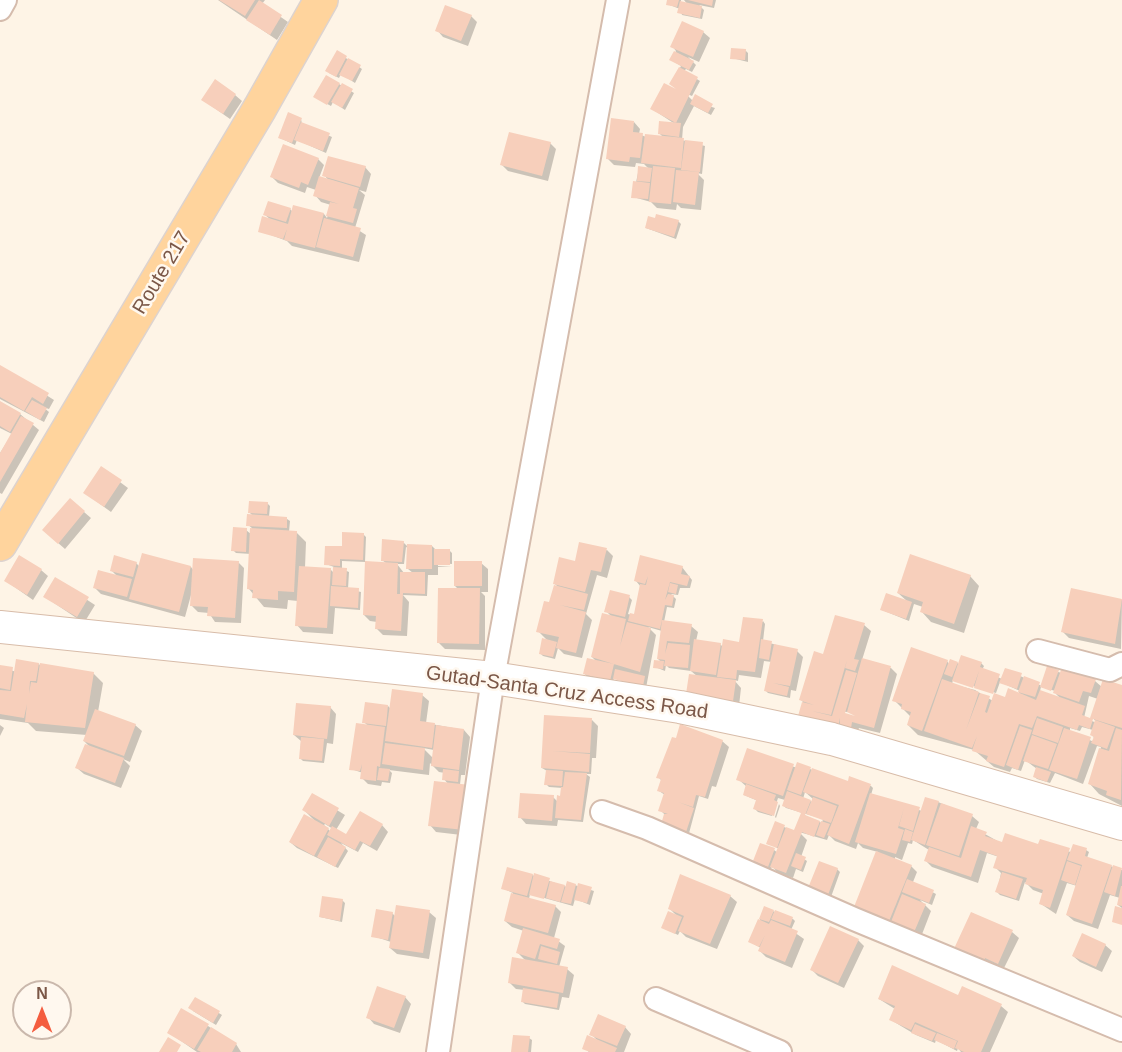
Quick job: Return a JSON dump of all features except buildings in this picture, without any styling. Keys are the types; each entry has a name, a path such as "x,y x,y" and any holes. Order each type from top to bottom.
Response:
{"main road":[{"name":"Route 217","path":"0,544 254,119 321,0"},
{"name":"Gutad-Santa Cruz Access Road","path":"0,627 493,678 680,707 832,739 1122,824"}],"street":[{"path":"0,9 5,0"},
{"path":"438,1052 493,678 618,0"},
{"path":"1038,651 1110,670 1122,664"},
{"path":"602,812 647,828 854,919 1122,1030"},
{"path":"656,999 780,1052"}]}
